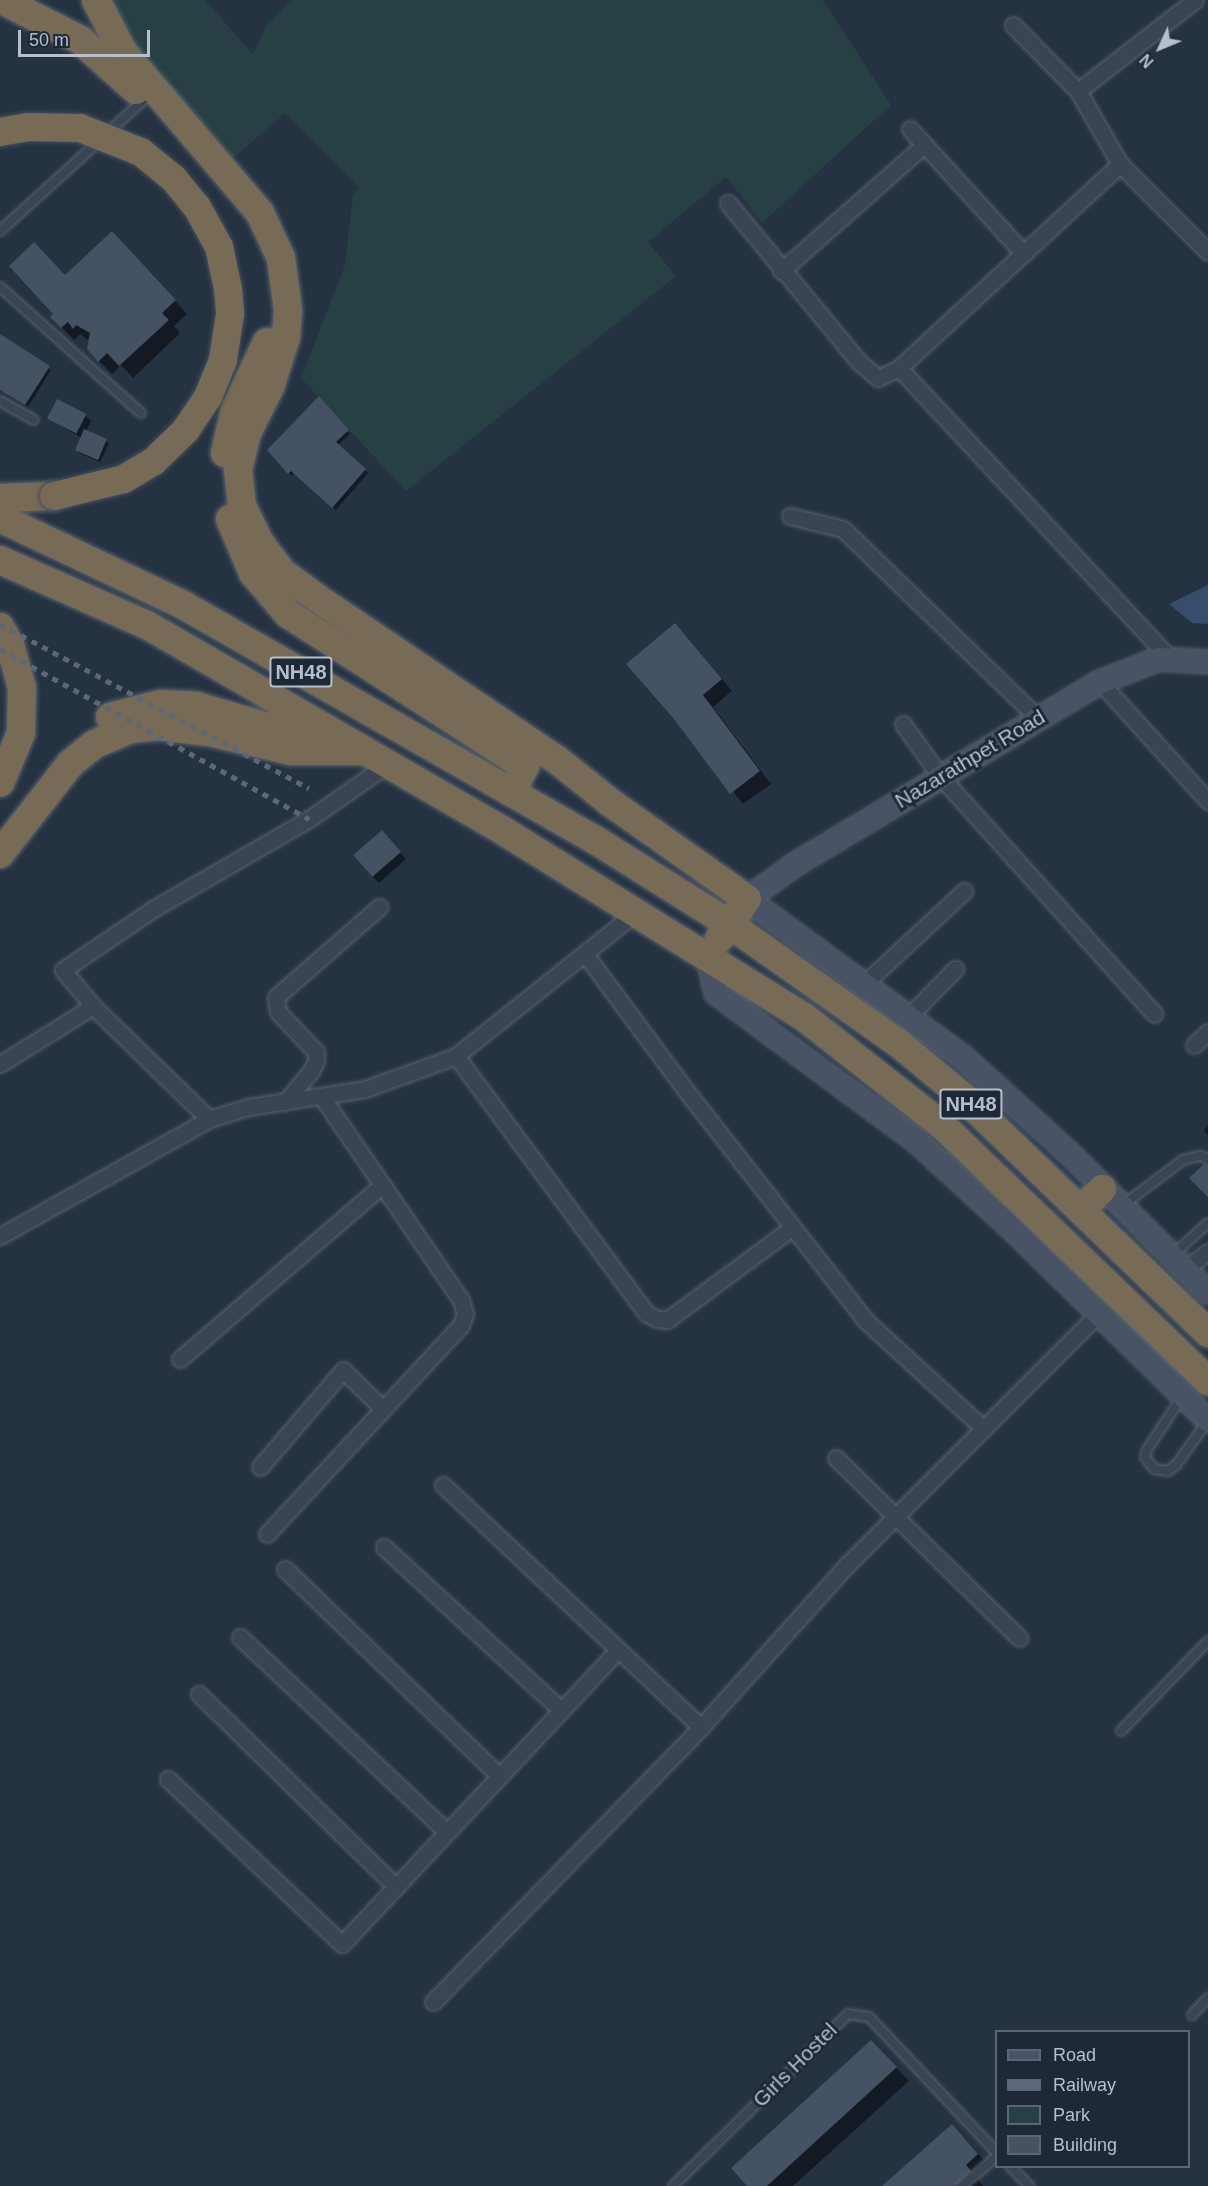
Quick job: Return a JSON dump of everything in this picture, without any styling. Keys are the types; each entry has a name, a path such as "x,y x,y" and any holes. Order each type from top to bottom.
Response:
{"highway":[{"path":"2,0 80,39 150,95 260,213 281,258 287,293 286,337 270,387 247,433 238,469 242,506 260,543 283,573 317,598 556,759 611,804 747,899 708,958"},
{"path":"96,0 123,52 150,95 259,235 274,276 274,323 235,409 222,478 231,527 253,573 288,614 525,766 511,792"},
{"path":"0,132 28,127 80,128 120,142 158,164 187,192 219,247 228,289 230,314 223,360 208,397 186,430 154,461 124,479 54,496 0,498"},
{"name":"NH48","path":"0,518 185,606 511,792 729,924 898,1043 962,1096 1208,1333"},
{"name":"NH48","path":"0,560 147,625 328,731 378,757 804,1017 943,1125 1208,1381"},
{"path":"0,627 10,645 22,688 21,733 0,783"},
{"path":"0,829 53,756 81,732 118,712 161,704 196,706 263,726 328,731"},
{"path":"0,854 70,764 95,744 130,729 158,726 210,732 291,751 378,757"},
{"path":"1081,1210 1111,1198"}],"street":[{"path":"1078,91 1194,0"},
{"path":"1013,25 1078,91 1120,164 1208,252"},
{"path":"910,129 1024,254"},
{"path":"782,271 924,145"},
{"path":"728,203 859,363 878,378 899,368 1120,164"},
{"path":"899,368 1171,660"},
{"path":"790,516 843,529 1038,718"},
{"name":"Nazarathpet Road","path":"747,899 796,864 1100,682 1159,659 1208,662"},
{"path":"1100,682 1208,801"},
{"path":"903,724 940,776 1154,1014"},
{"path":"209,1119 93,1006 64,975 66,967 153,909 309,819 378,757"},
{"path":"864,984 964,891"},
{"path":"747,899 963,1057 1069,1152 1111,1198 1208,1292"},
{"path":"285,1102 311,1071 316,1052 278,1012 276,997 379,907"},
{"path":"0,1236 209,1119 248,1107 365,1089 456,1056 635,913"},
{"path":"585,954 792,1228 865,1320 984,1429"},
{"path":"708,958 716,993 917,1142 1008,1225 1097,1315 1208,1421"},
{"path":"909,1016 955,969"},
{"path":"0,1064 93,1006"},
{"path":"1194,1045 1208,1032"},
{"path":"456,1056 646,1313 657,1319 667,1320 792,1228"},
{"path":"267,1534 461,1325 465,1314 461,1300 322,1097"},
{"path":"180,1359 382,1185"},
{"path":"1177,1264 1208,1252"},
{"path":"433,2002 700,1727 847,1565 1097,1315"},
{"path":"260,1467 343,1370 382,1408"},
{"path":"836,1458 1019,1638"},
{"path":"443,1485 700,1727"},
{"path":"384,1547 561,1710"},
{"path":"285,1569 499,1776"},
{"path":"240,1637 447,1832"},
{"path":"168,1779 342,1944 618,1650"},
{"path":"199,1694 396,1887"}],"lane":[{"path":"0,231 150,95"},
{"path":"0,286 141,413"},
{"path":"0,400 34,420"},
{"path":"1111,1198 1183,1160 1201,1156 1208,1159"},
{"path":"1177,1264 1208,1223"},
{"path":"1182,1397 1147,1450 1149,1464 1168,1471 1208,1421"},
{"path":"1121,1731 1208,1641"},
{"path":"1192,2014 1208,1998"},
{"name":"Girls Hostel","path":"673,2186 848,2014 869,2017 995,2153"},
{"path":"962,2186 995,2155"},
{"path":"1012,2168 1029,2186"}],"green space":[{"path":"103,0 205,0 253,54 267,24 293,0 823,0 891,105 762,223 726,177 648,242 676,276 406,491 301,378 345,265 353,195 359,188 285,113 228,163 137,59"}],"water":[{"path":"1208,585 1208,624 1192,623 1169,604"}],"building":[{"path":"112,231 176,300 162,313 169,320 119,366 107,353 98,362 87,349 90,333 76,325 73,329 68,322 61,328 50,317 53,314 9,266 34,242 65,275"},
{"path":"0,334 50,366 25,405 0,390"},
{"path":"319,396 349,430 336,442 366,469 332,508 291,471 288,474 267,450"},
{"path":"57,399 86,414 76,434 47,419"},
{"path":"84,429 107,439 98,460 75,450"},
{"path":"675,623 722,679 703,695 760,771 730,794 674,719 626,664"},
{"path":"382,830 401,852 372,877 353,855"},
{"path":"1204,1164 1208,1165 1208,1197 1189,1178"},
{"path":"871,2040 897,2067 767,2186 747,2186 731,2168"},
{"path":"952,2124 978,2154 966,2165 971,2171 956,2186 882,2186"}],"railway":[{"path":"0,624 309,788"},
{"path":"0,649 309,819"}]}
